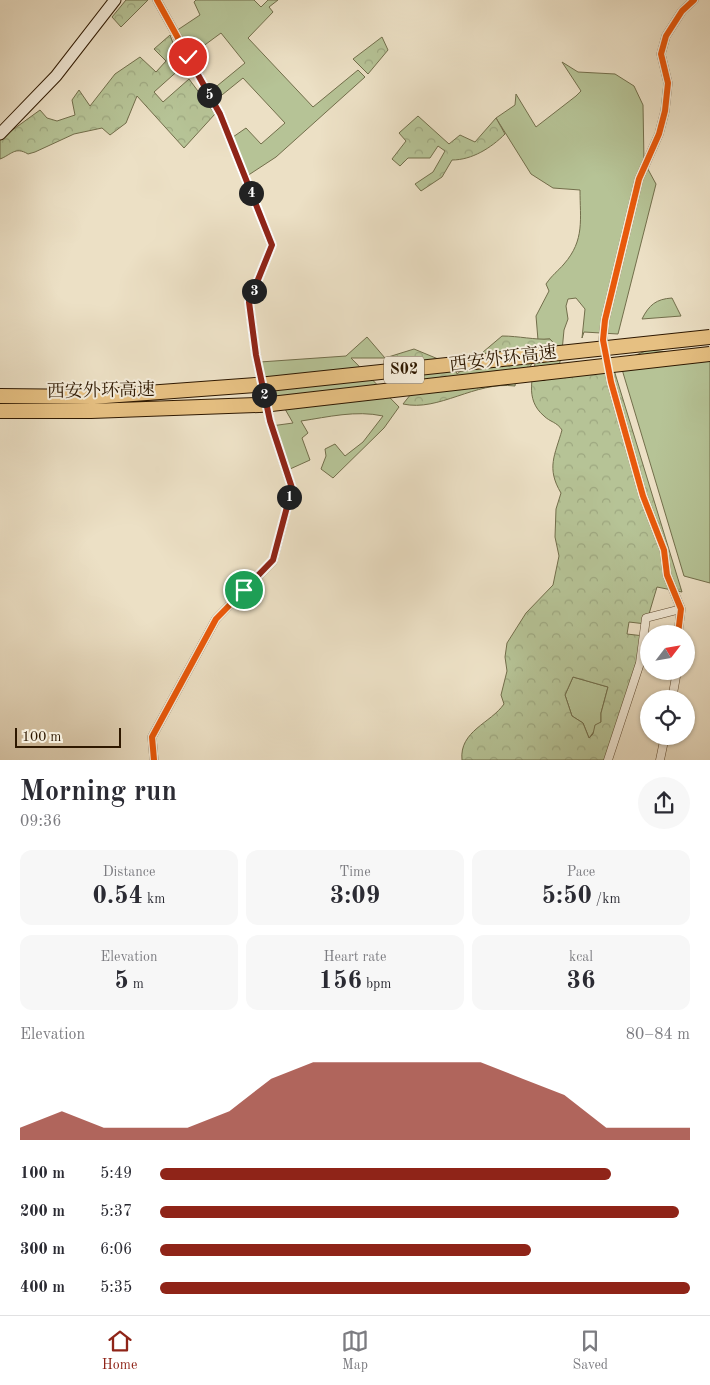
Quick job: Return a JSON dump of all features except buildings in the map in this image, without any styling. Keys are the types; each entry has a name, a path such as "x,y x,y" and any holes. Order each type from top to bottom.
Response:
{"highway":[{"name":"西安外环高速","path":"0,396 92,397 262,385 710,337"},
{"name":"西安外环高速","path":"0,411 91,411 265,404 710,354"}],"main road":[{"path":"0,134 56,76 115,0"}],"street":[{"path":"154,760 152,737 216,619 273,560 292,488 270,421 256,355 249,302 272,245 220,114 157,0"},
{"path":"679,625 681,609 667,576 664,550 643,496 611,382 603,340 605,320 639,179 659,134 664,111 668,83 661,54 666,36 682,11 694,0"},
{"path":"608,760 640,663 646,618 681,609"},
{"path":"660,760 663,745"}],"green space":[{"path":"126,0 148,0 121,27 112,17"},
{"path":"196,0 254,0 261,7 268,0 278,0 269,7 273,12 248,38 313,107 358,70 365,77 276,157 247,176 233,137 246,128 261,144 285,123 243,78 212,103 206,95 245,63 221,33 183,61 173,33 200,15 194,2"},
{"path":"170,35 182,67 154,92 163,102 189,79 215,114 184,148 137,96 126,123 110,135 102,128 74,134 35,152 28,154 16,151 0,159 0,139 40,110 47,118 57,121 75,115 72,100 79,90 90,106 115,74 140,57 156,72 166,61 154,49"},
{"path":"382,37 388,50 368,74 353,59"},
{"path":"562,62 578,72 615,74 634,86 643,105 644,162 656,184 618,334 584,332 582,338 585,309 576,298 568,299 566,306 568,319 564,330 562,351 550,339 538,340 536,316 549,291 546,284 571,255 578,238 580,229 580,190 553,188 531,174 496,118 515,105 516,94 536,127 576,96 581,91"},
{"path":"418,116 449,144 460,135 475,142 496,118 505,134 481,152 467,158 452,160 442,177 421,191 415,184 433,172 445,151 438,146 430,158 408,158 400,166 392,159 406,141 399,133"},
{"path":"672,298 681,316 642,319 647,310 654,304"},
{"path":"502,336 550,339 562,352 557,376 614,370 682,592 657,587 646,624 629,622 627,634 640,636 640,650 608,760 462,760 462,750 465,742 477,728 504,704 501,695 507,671 505,657 507,643 526,613 553,585 559,556 555,537 556,509 561,493 556,484 553,462 562,430 544,416 534,402 532,379 537,354 530,367 516,378 515,386 486,388 444,401 417,405 403,404 411,394 409,382 385,358 414,349 443,361 454,363 457,374","holes":["573,677 608,687 601,713 601,722 595,725 593,734 589,738 583,723 572,716 565,695"]},
{"path":"367,337 385,358 351,358 399,407 384,428 333,478 321,469 326,456 325,449 335,444 345,456 363,442 383,416 352,414 301,421 308,433 302,438 310,460 290,469 271,426 293,423 281,402 266,417 260,362 346,356"},
{"path":"648,350 710,356 710,583 684,576 621,366 631,357"},
{"path":"573,677 608,687 601,713 601,722 589,738 583,723 572,716 565,695"}],"cycle path":[{"path":"154,760 152,737 216,619 273,561 292,488 270,421 256,355 249,302 272,245 220,114 157,0"},
{"path":"679,625 681,609 667,575 664,550 643,496 611,382 603,340 605,320 639,179 659,134 665,111 668,83 661,54 666,36 682,11 694,0"}],"route":[{"path":"188,57 220,114 272,245 249,302 256,355 270,421 292,488 273,560 244,590"}]}
